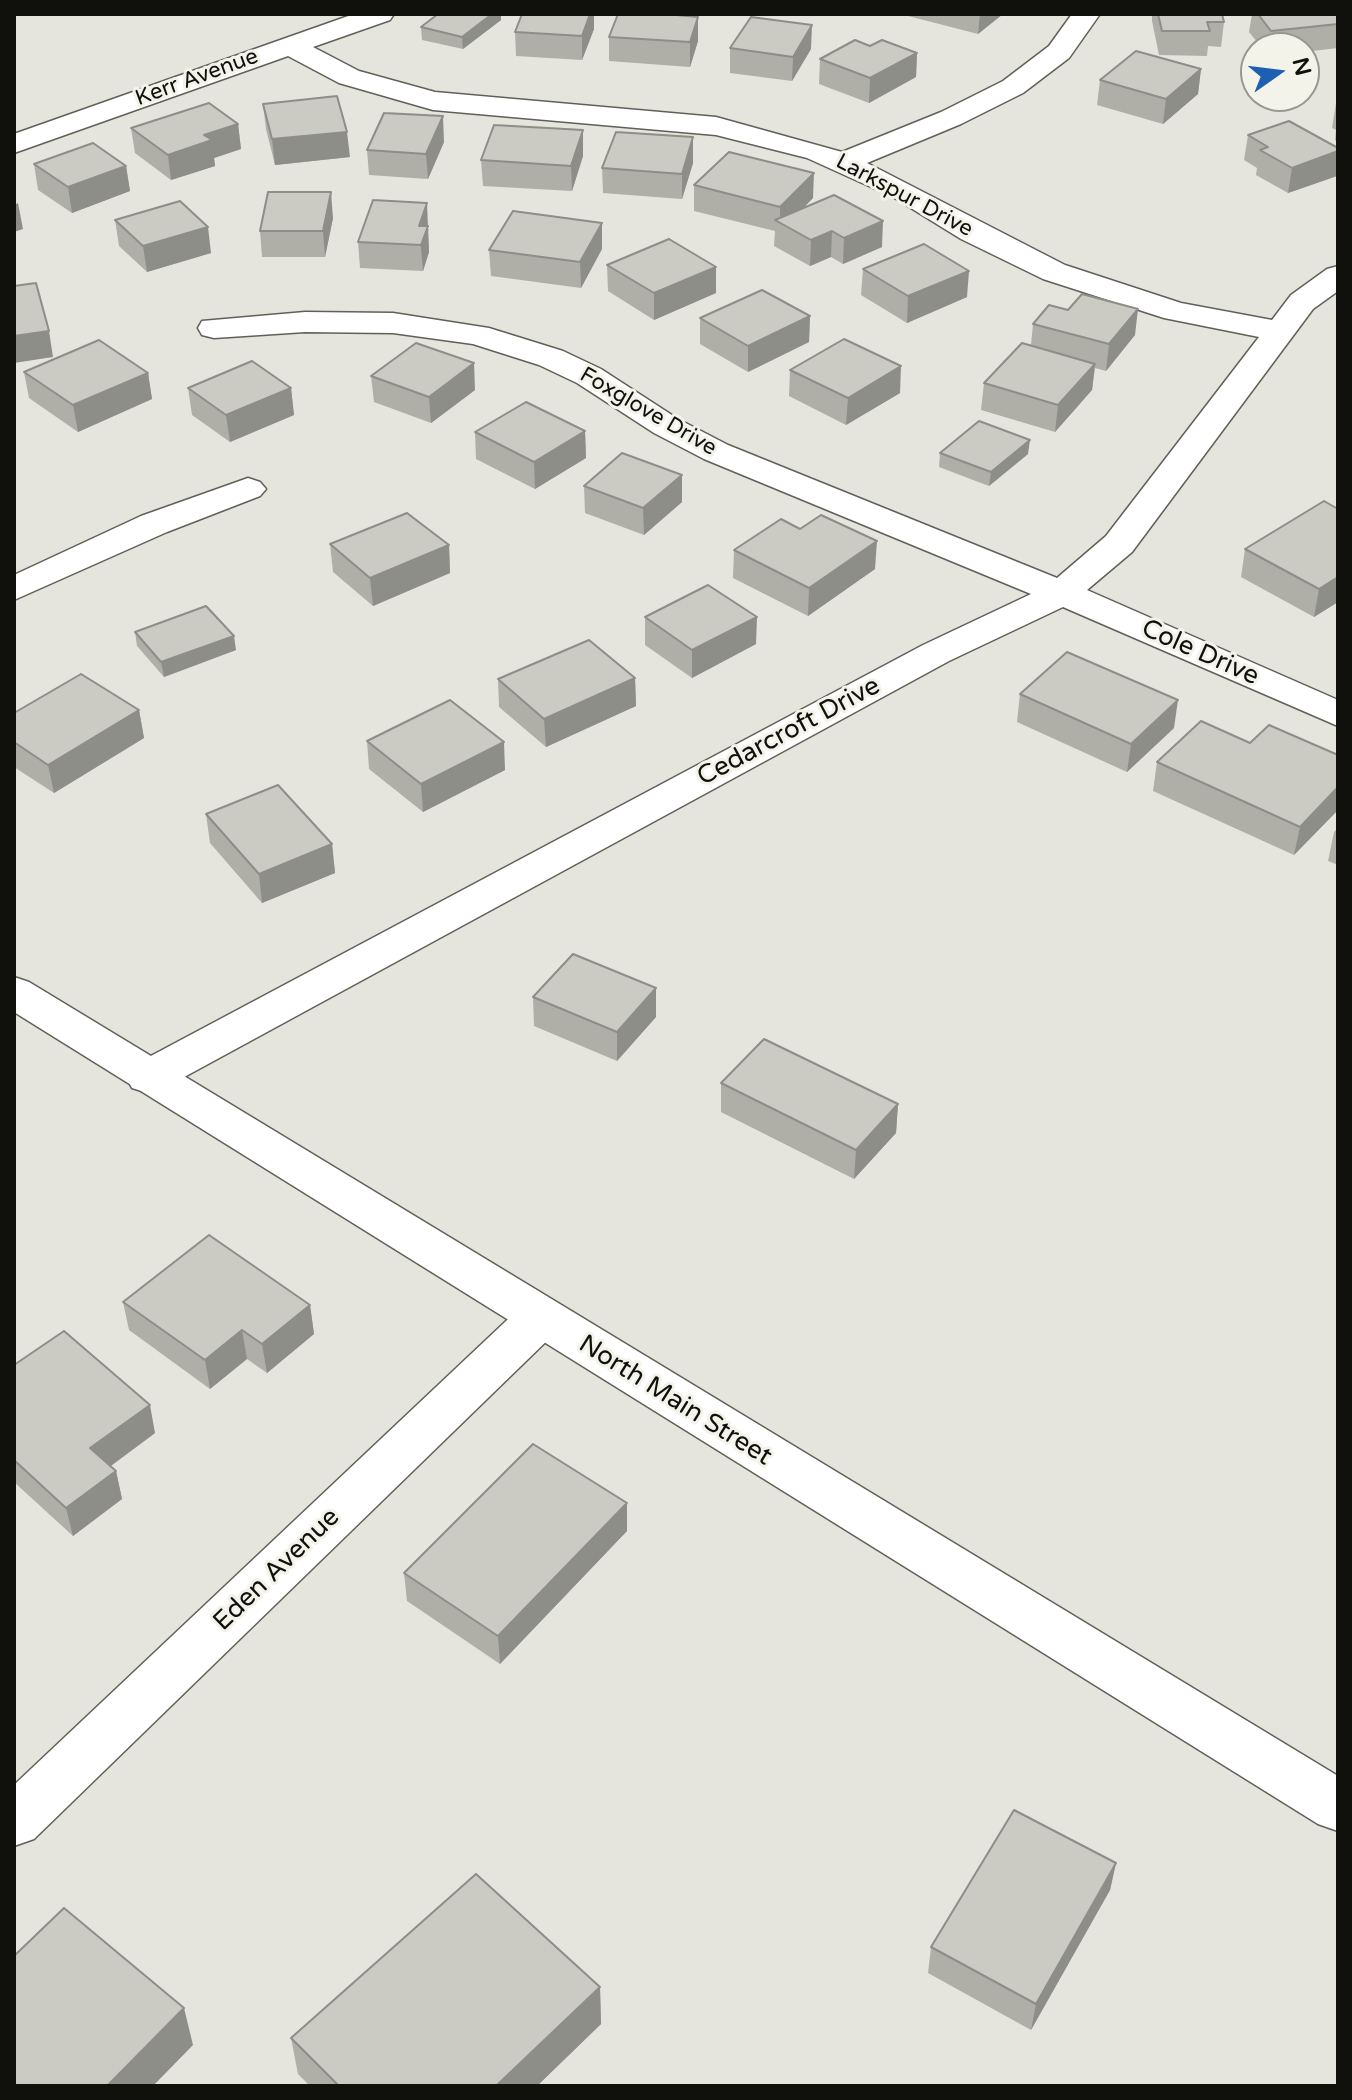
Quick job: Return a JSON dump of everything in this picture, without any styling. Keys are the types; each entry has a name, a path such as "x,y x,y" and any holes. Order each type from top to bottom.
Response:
{"street":[{"name":"Kerr Avenue","path":"14,144 380,14"},
{"path":"844,162 951,118 1013,87 1059,52 1086,14"},
{"name":"Larkspur Drive","path":"288,45 349,77 433,101 716,126 844,162 1054,272 1175,311 1280,331"},
{"name":"Cedarcroft Drive","path":"148,1077 936,653 1062,593 1119,544 1302,302 1338,276"},
{"name":"Foxglove Drive","path":"214,328 305,322 393,323 477,335 551,358 589,376 666,426 716,452 1062,593"},
{"path":"14,589 154,524 248,489"},
{"name":"Cole Drive","path":"1062,593 1338,714"},
{"name":"North Main Street","path":"14,992 1338,1806"},
{"name":"Eden Avenue","path":"14,1821 540,1318"}],"building":[{"path":"438,14 492,14 462,37 421,27"},
{"path":"522,14 590,14 582,36 515,32"},
{"path":"618,14 698,17 690,42 609,37"},
{"path":"1158,14 1222,14 1224,22 1207,22 1210,31 1162,31"},
{"path":"1258,14 1338,14 1338,24 1271,31"},
{"path":"751,17 812,25 793,57 730,48"},
{"path":"855,40 870,46 882,40 917,53 870,78 820,59"},
{"path":"1136,51 1201,69 1166,99 1100,80"},
{"path":"337,96 347,132 272,139 263,104"},
{"path":"209,103 238,124 204,135 212,140 168,155 131,128"},
{"path":"384,113 443,116 426,154 367,150"},
{"path":"1289,121 1338,148 1338,151 1292,168 1260,150 1268,147 1248,135"},
{"path":"494,125 583,130 571,166 481,160"},
{"path":"616,132 693,137 682,174 602,168"},
{"path":"93,143 126,166 68,187 34,164"},
{"path":"729,152 814,173 780,207 694,185"},
{"path":"268,192 331,192 323,231 260,231"},
{"path":"834,195 883,221 844,238 832,231 811,240 775,220"},
{"path":"373,200 427,203 419,226 428,226 421,245 358,242"},
{"path":"180,201 208,227 143,246 115,220"},
{"path":"513,211 602,223 580,262 489,250"},
{"path":"669,239 716,267 654,293 607,265"},
{"path":"924,244 969,271 908,296 863,269"},
{"path":"36,283 49,331 14,336 14,286"},
{"path":"762,290 810,316 748,346 700,318"},
{"path":"1082,294 1138,309 1109,344 1033,324 1049,305 1068,310"},
{"path":"844,339 901,366 848,398 790,370"},
{"path":"99,340 148,373 73,405 24,372"},
{"path":"416,343 474,363 429,397 371,376"},
{"path":"1022,343 1095,364 1058,405 984,383"},
{"path":"252,361 291,388 226,415 188,388"},
{"path":"526,402 585,431 534,462 475,432"},
{"path":"979,421 1030,440 991,472 940,453"},
{"path":"622,453 682,475 643,508 584,486"},
{"path":"1324,501 1338,509 1338,577 1319,589 1245,549"},
{"path":"407,513 449,545 370,578 330,544"},
{"path":"821,515 877,541 809,588 734,550 781,519 800,529"},
{"path":"708,585 757,617 692,650 645,617"},
{"path":"206,606 234,636 161,662 135,632"},
{"path":"589,640 635,678 544,719 498,679"},
{"path":"1067,652 1178,700 1131,744 1020,694"},
{"path":"81,674 139,710 48,765 14,742 14,713"},
{"path":"450,700 504,742 421,784 367,741"},
{"path":"1201,721 1250,743 1269,725 1338,755 1338,787 1300,827 1157,762"},
{"path":"278,785 332,844 259,874 206,814"},
{"path":"573,954 656,988 617,1032 533,997"},
{"path":"764,1039 898,1104 856,1150 721,1083"},
{"path":"209,1235 310,1305 262,1344 242,1330 205,1360 123,1302"},
{"path":"64,1331 150,1405 90,1448 116,1471 66,1508 14,1460 14,1365"},
{"path":"533,1444 627,1503 498,1636 404,1573"},
{"path":"1014,1810 1116,1863 1036,2004 931,1947"},
{"path":"476,1874 600,1987 496,2086 339,2086 291,2038"},
{"path":"64,1908 184,2008 107,2086 14,2086 14,1956"}]}
